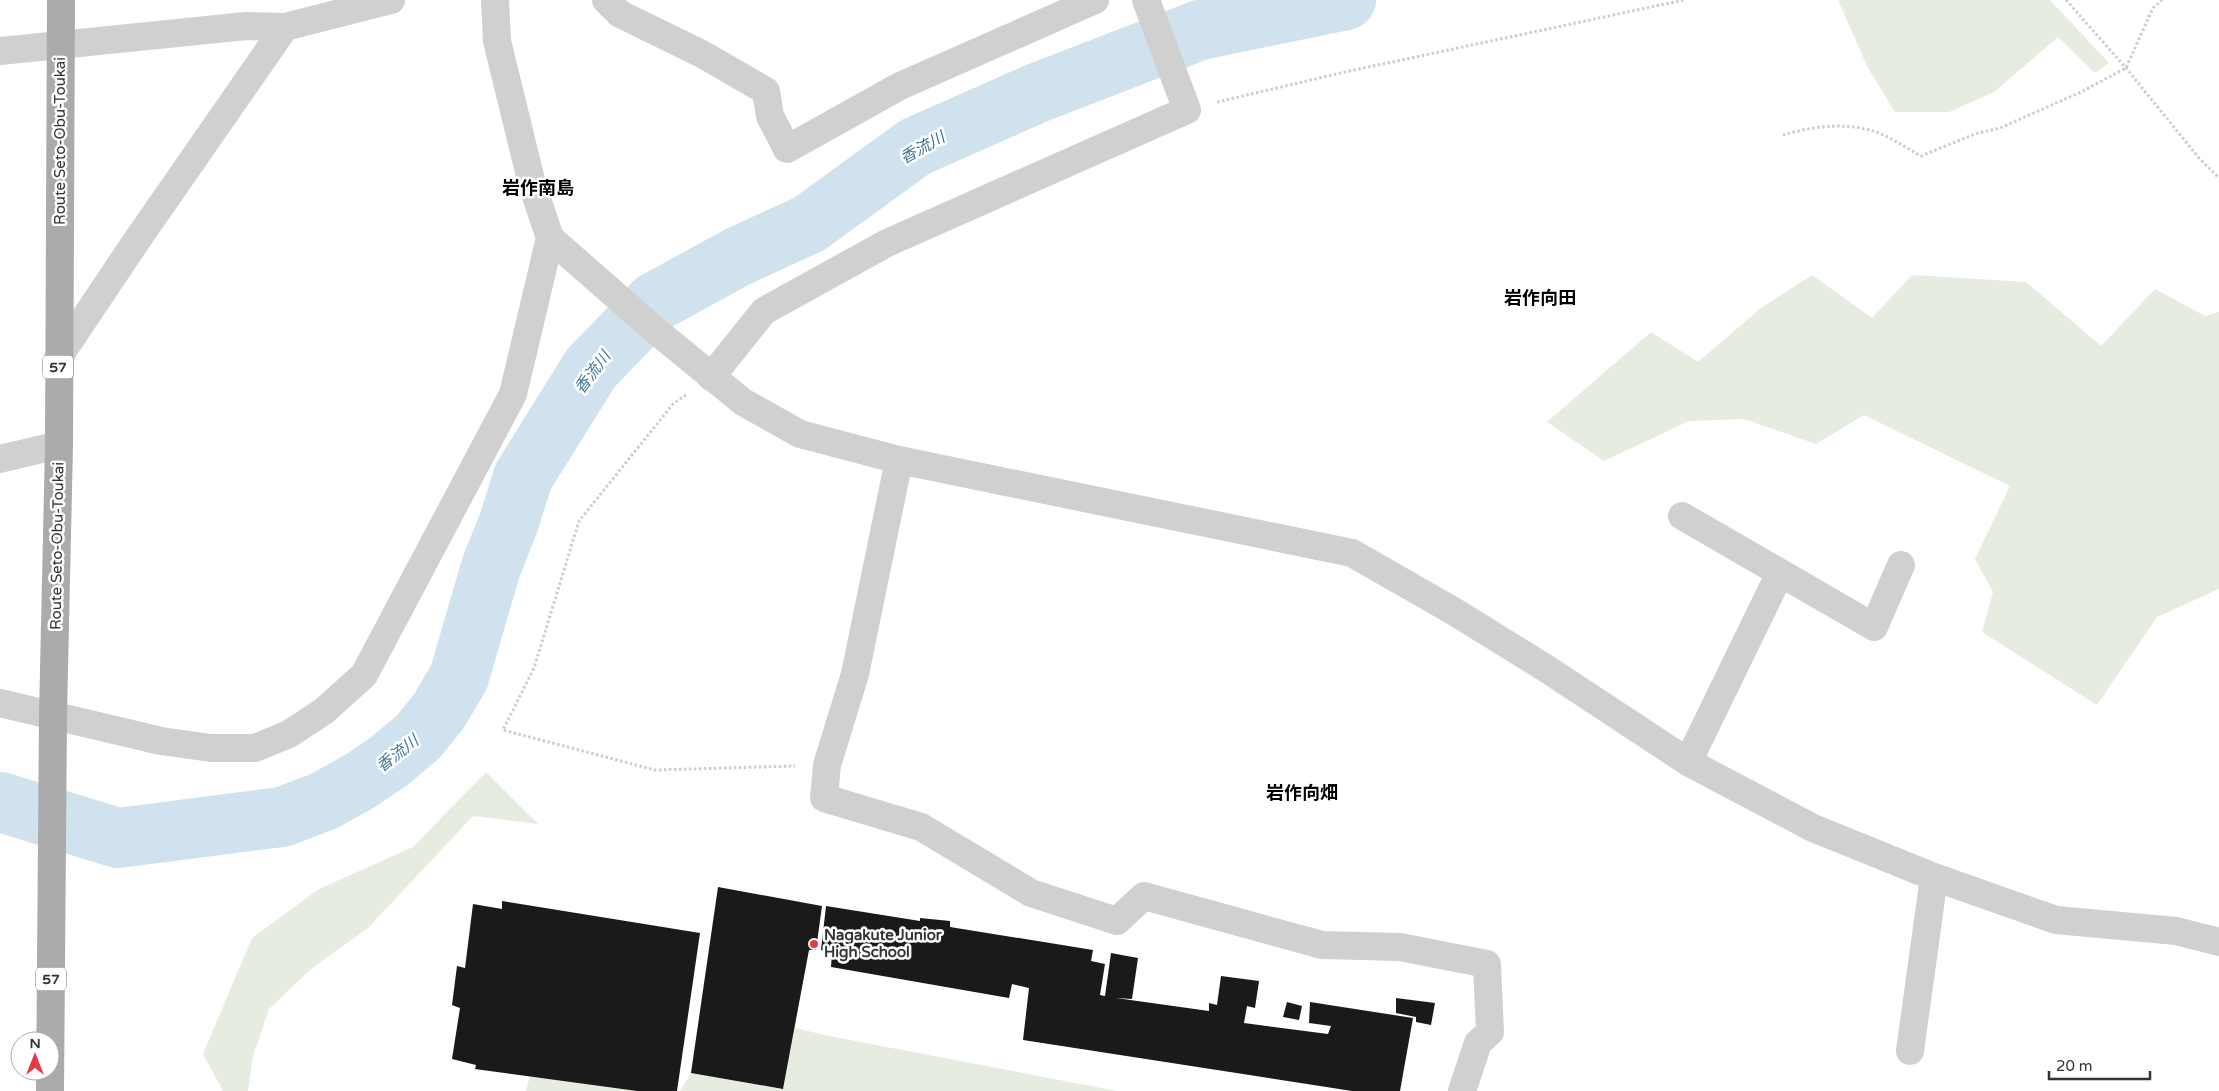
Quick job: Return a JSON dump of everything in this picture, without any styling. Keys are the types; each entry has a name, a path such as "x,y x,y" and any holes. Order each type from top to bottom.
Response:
{"main road":[{"name":"Route Seto-Obu-Toukai","path":"50,1091 51,866 59,445 60,0"}],"street":[{"path":"0,51 246,26 285,27 390,0"},
{"path":"495,0 497,41 532,184 550,238 654,330 711,377 743,402 800,434 899,460 1352,553 1547,669 1688,762 1813,828 1934,877 2056,920 2176,932 2219,942"},
{"path":"606,0 620,14 702,54 766,91 770,116 787,149 900,86 1094,0"},
{"path":"711,377 764,311 887,243 1187,110 1146,0"},
{"path":"58,358 135,243 285,27"},
{"path":"0,703 53,724 211,748 255,748 289,734 324,711 364,675 513,394 550,238"},
{"path":"0,459 59,445"},
{"path":"899,460 855,674 827,765 824,798 921,827 1031,893 1117,921 1144,896 1322,945 1400,947 1488,964 1490,1032 1478,1043 1462,1091"},
{"path":"1682,516 1874,628 1901,565"},
{"path":"1688,762 1780,573"},
{"path":"1910,1051 1934,877"}],"path":[{"path":"1187,110 1258,90 1684,0"},
{"path":"2066,0 2126,68 2198,158 2219,178"},
{"path":"1783,135 1806,128 1856,126 1880,134 1921,156 1975,134 2000,128 2081,92 2126,68 2154,8 2162,0"},
{"path":"711,377 673,404 579,520 534,668 503,730 656,770 827,765"}],"shaded area":[{"path":"1838,0 2050,0 2109,63 2095,73 2058,37 1994,92 1949,112 1895,112 1868,68"},
{"path":"1812,275 1872,318 1912,275 2026,282 2101,346 2155,289 2205,316 2219,312 2219,589 2157,617 2097,705 1982,632 1993,592 1975,559 2010,486 1864,415 1816,444 1744,419 1689,421 1604,461 1547,422 1651,332 1698,362 1761,308"},
{"path":"486,772 538,824 473,816 368,928 311,969 269,1009 253,1056 248,1091 223,1091 203,1054 252,938 319,889 413,847"},
{"path":"795,1028 1117,1091 680,1091 691,1073 783,1089"},
{"path":"530,1076 637,1091 526,1091"}],"building":[{"path":"718,887 822,906 816,950 809,950 783,1089 691,1073"},
{"path":"502,901 700,933 677,1091 637,1091 475,1069 476,1065 452,1059 460,1008 452,1005 457,966 465,968 473,904 502,909"},
{"path":"826,906 920,921 920,918 950,921 950,927 1093,950 1091,961 1105,964 1100,995 1105,996 1111,953 1138,958 1132,999 1116,998 1209,1011 1209,1003 1217,1005 1221,976 1259,981 1255,1008 1247,1006 1244,1023 1328,1034 1331,1026 1309,1023 1310,1002 1413,1018 1400,1091 1352,1091 1023,1040 1029,988 1012,984 1009,998 831,967 832,953 821,950"},
{"path":"1396,998 1435,1003 1431,1025 1416,1022 1416,1017 1396,1013"},
{"path":"1287,1002 1302,1006 1299,1020 1283,1017"}],"waterway":[{"name":"香流川","path":"0,802 118,838 282,817 324,801 360,781 388,762 418,737 439,711 459,677 491,567 509,522 523,477 591,368 655,302 739,256 809,224 915,147 1037,93 1200,30 1346,0"}],"place":[{"name":"Nagakute Junior High School","path":"814,944"}],"district":[{"name":"岩作南島","path":"538,188"},
{"name":"岩作向田","path":"1540,298"},
{"name":"岩作向畑","path":"1302,793"}]}
